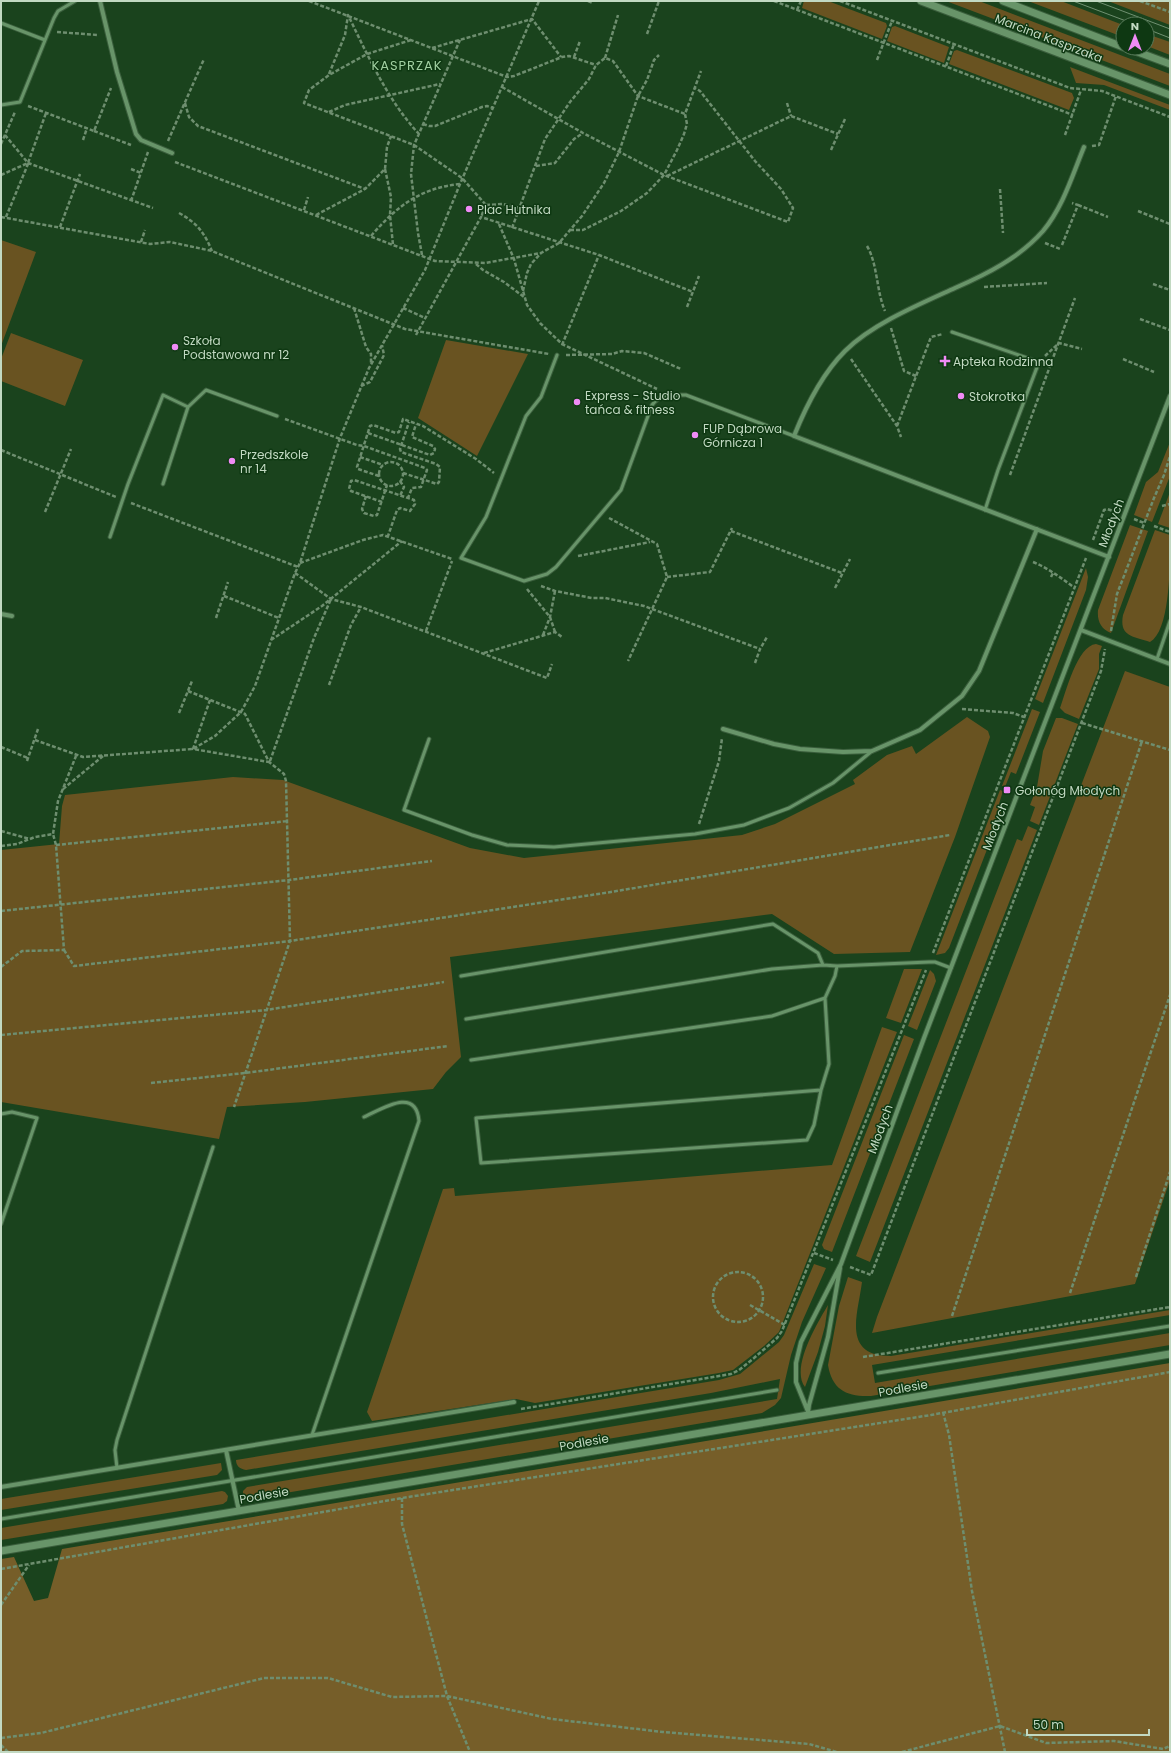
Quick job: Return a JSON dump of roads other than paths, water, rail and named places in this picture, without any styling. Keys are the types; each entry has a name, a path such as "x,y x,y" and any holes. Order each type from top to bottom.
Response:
{"street":[{"path":"100,1 117,72 136,134 141,140 172,153"},
{"name":"Marcina Kasprzaka","path":"921,1 1170,95"},
{"name":"Marcina Kasprzaka","path":"1003,1 1115,44"},
{"path":"1148,56 1170,64"},
{"path":"1084,147 1060,206 1043,231 1035,239 1022,251 984,276 889,320 845,350 828,371 802,417 794,436 1109,557"},
{"name":"Młodych","path":"808,1414 798,1390 795,1370 801,1342 841,1264 951,968 1170,396"},
{"path":"723,729 774,744 800,749 843,752 872,751 920,730 962,696 979,671 1037,529"},
{"path":"1,614 12,616"},
{"path":"1081,630 1170,664"},
{"name":"Młodych","path":"808,1414 809,1405 828,1337 841,1264"},
{"name":"Podlesie","path":"1,1551 1170,1354"},
{"path":"1,1487 514,1402"},
{"path":"226,1450 239,1511"}],"lane":[{"path":"1,105 20,102 48,31 58,11 75,1"},
{"path":"1,23 45,40"},
{"path":"952,332 1039,362 998,470 985,510"},
{"path":"557,355 541,397 526,416 486,517 461,558 524,581 547,574 556,567 600,513 621,490 652,405 657,398 667,394 686,395 794,436"},
{"path":"163,484 188,407 206,390 277,416"},
{"path":"110,537 163,395 188,407"},
{"path":"1156,659 1170,621"},
{"path":"429,739 404,810 472,835 507,845 554,847 695,834 744,825 789,808 833,783 872,751"},
{"path":"461,976 773,924 818,953 823,965"},
{"path":"466,1019 772,969 823,965 837,966 929,962 951,968"},
{"path":"821,1090 476,1118 480,1163 807,1140 814,1125 821,1090 829,1064 825,998 836,976 837,966"},
{"path":"471,1060 772,1016 825,998"},
{"path":"312,1436 418,1121 416,1108 412,1104 404,1102 394,1104 364,1117"},
{"path":"1,1114 12,1112 37,1118 1,1224"},
{"path":"117,1468 115,1450 117,1440 213,1147"},
{"name":"Podlesie","path":"878,1373 1170,1326"},
{"name":"Podlesie","path":"1,1519 777,1390"}],"tram line":[{"path":"1073,1 1115,17"},
{"path":"1096,1 1170,29"},
{"path":"1155,32 1170,38"}],"place":[{"name":"Plac Hutnika","path":"469,209"},
{"name":"Szkoła Podstawowa nr 12","path":"175,347"},
{"name":"Apteka Rodzinna","path":"945,361"},
{"name":"Stokrotka","path":"961,396"},
{"name":"Express - Studio tańca & fitness","path":"577,402"},
{"name":"FUP Dąbrowa Górnicza 1","path":"695,435"},
{"name":"Przedszkole nr 14","path":"232,461"},
{"name":"Gołonóg Młodych","path":"1007,790"}],"district":[{"name":"KASPRZAK","path":"407,65"}]}
